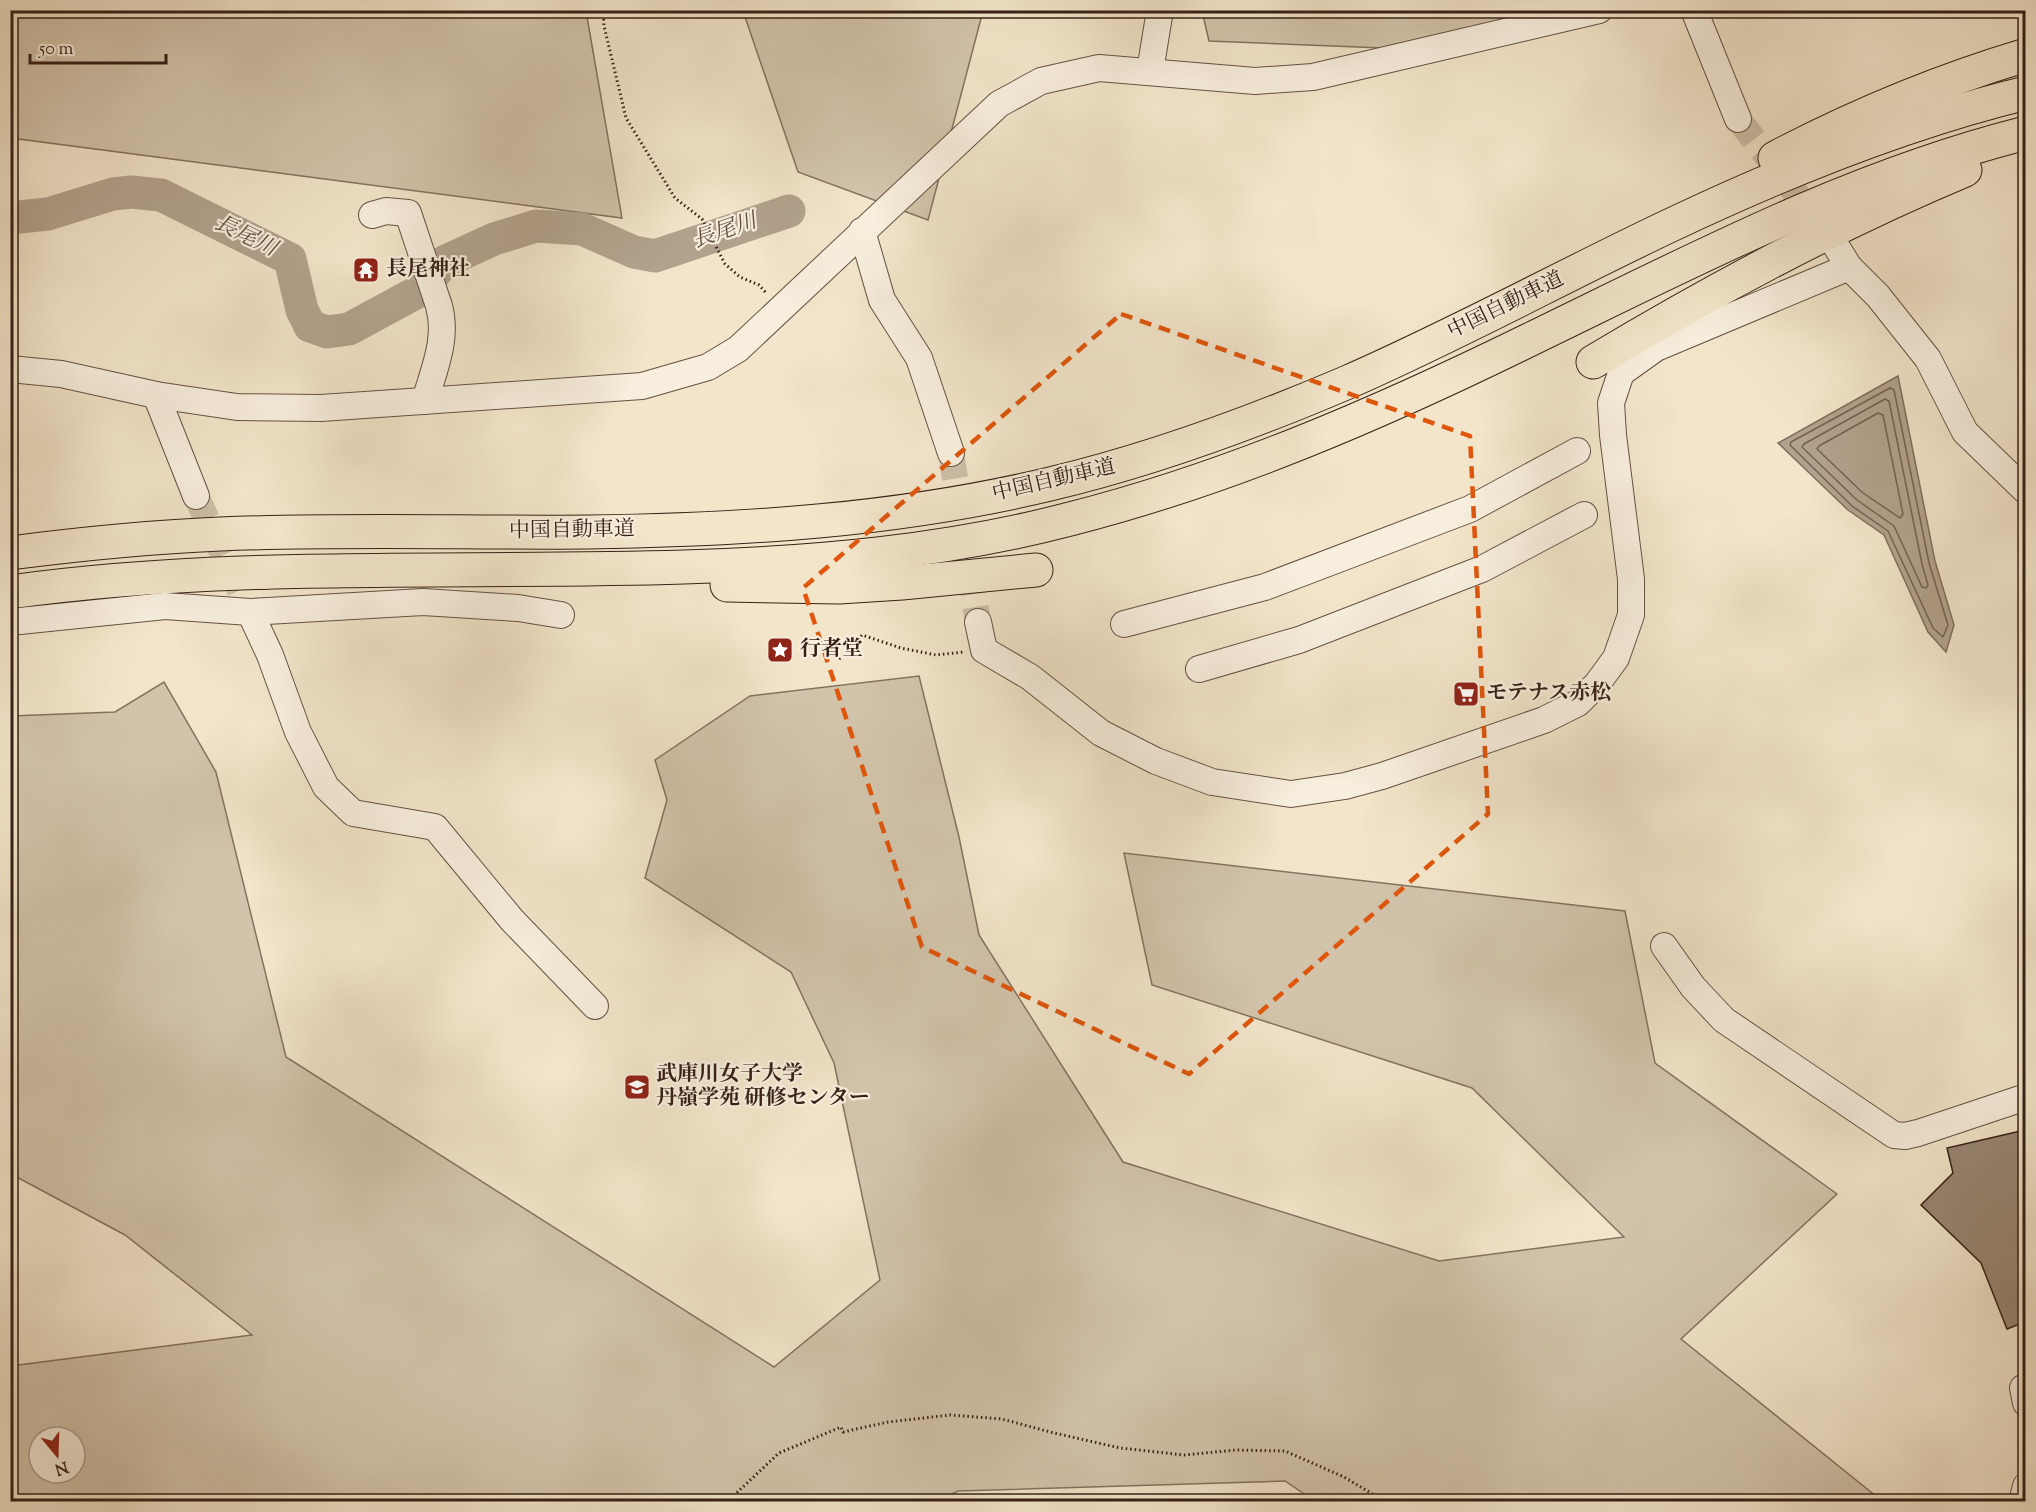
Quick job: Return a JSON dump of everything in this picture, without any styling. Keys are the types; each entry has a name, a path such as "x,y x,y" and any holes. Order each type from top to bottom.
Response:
{"highway":[{"path":"1509,305 1660,220 1811,140 1935,86 2025,55"},
{"name":"中国自動車道","path":"10,553 135,539 296,531 591,532 752,525 825,520 976,499 1049,484 1122,465 1251,421 1350,381 1672,225 1833,155 1909,127 2025,93"},
{"name":"中国自動車道","path":"10,592 134,579 216,575 742,565 844,558 910,550 1064,521 1135,502 1289,449 1506,351 1691,260 1848,190 1923,163 2025,133"},
{"path":"1593,362 1731,282 1802,245 1929,185 2025,146"},
{"path":"506,571 705,585 839,587 1036,570"}],"street":[{"path":"1150,71 1160,10"},
{"path":"10,369 60,374 156,395 237,407 321,408 642,386 708,366 738,349 999,104 1041,81 1099,68 1255,81 1312,77 1599,10"},
{"path":"1694,10 1738,119"},
{"path":"372,215 386,211 408,213 439,306 442,320 442,342 425,401"},
{"path":"862,231 882,300 919,358 951,453"},
{"path":"978,622 984,650 1030,677 1101,733 1156,761 1212,782 1291,794 1345,786 1382,776 1544,720 1578,703 1597,684 1616,658 1631,615 1631,579 1611,403 1621,373 1656,348 1843,256 1928,359 1965,432 2025,490"},
{"path":"156,395 196,496"},
{"path":"1124,624 1265,587 1459,513 1576,451"},
{"path":"1199,669 1299,640 1482,569 1584,515"},
{"path":"10,622 165,606 250,612 423,602 518,608 561,615"},
{"path":"250,612 270,656 298,732 326,787 353,813 435,827 512,920 595,1006"},
{"path":"1664,946 1693,987 1724,1020 1894,1135 1905,1136 1918,1133 2025,1097"},
{"path":"2022,1502 2025,1486"}],"path":[{"path":"603,10 604,26 626,118 675,198 702,219 725,264 740,277 759,285 779,309"},
{"path":"839,658 862,635 901,648 936,655 984,650"},
{"path":"727,1502 779,1452 841,1427 843,1432 888,1422 950,1415 1002,1419 1120,1448 1163,1453 1184,1455 1236,1450 1285,1451 1344,1478 1386,1502"}],"highlighted area":[{"path":"1121,314 1470,436 1488,814 1189,1074 922,947 803,588"}],"shaded area":[{"path":"11,10 586,11 622,218 11,138"},
{"path":"743,11 983,11 928,220 798,172"},
{"path":"1202,11 1582,11 1383,48 1209,41"},
{"path":"919,676 959,837 979,935 1123,1162 1439,1261 1624,1237 1472,1088 1152,985 1124,853 1625,911 1655,1063 1837,1194 1681,1339 1882,1501 1316,1502 1285,1481 958,1491 935,1502 11,1501 11,1366 252,1335 125,1235 11,1174 11,716 115,712 164,682 216,772 286,1057 774,1367 880,1280 834,1063 791,972 645,878 667,800 655,760 750,696"}],"water":[{"path":"1898,376 1935,561 1954,625 1946,652 1928,632 1884,535 1848,510 1778,443"}],"building":[{"path":"2025,1130 2025,1322 2007,1329 1981,1263 1921,1205 1953,1173 1947,1148"}],"waterway":[{"name":"長尾川","path":"10,218 48,214 113,194 131,192 161,195 290,259 302,310 310,326 327,332 349,329 421,290 444,262 494,239 536,226 582,229 634,252 655,256 789,211"}],"tunnel":[{"path":"1738,119 1819,223"},
{"path":"951,453 978,622"},
{"path":"196,496 250,612"}],"place":[{"name":"長尾神社","path":"366,270"},
{"name":"行者堂","path":"780,650"},
{"name":"モテナス赤松","path":"1466,694"},
{"name":"武庫川女子大学 丹嶺学苑 研修センター","path":"637,1087"}]}
